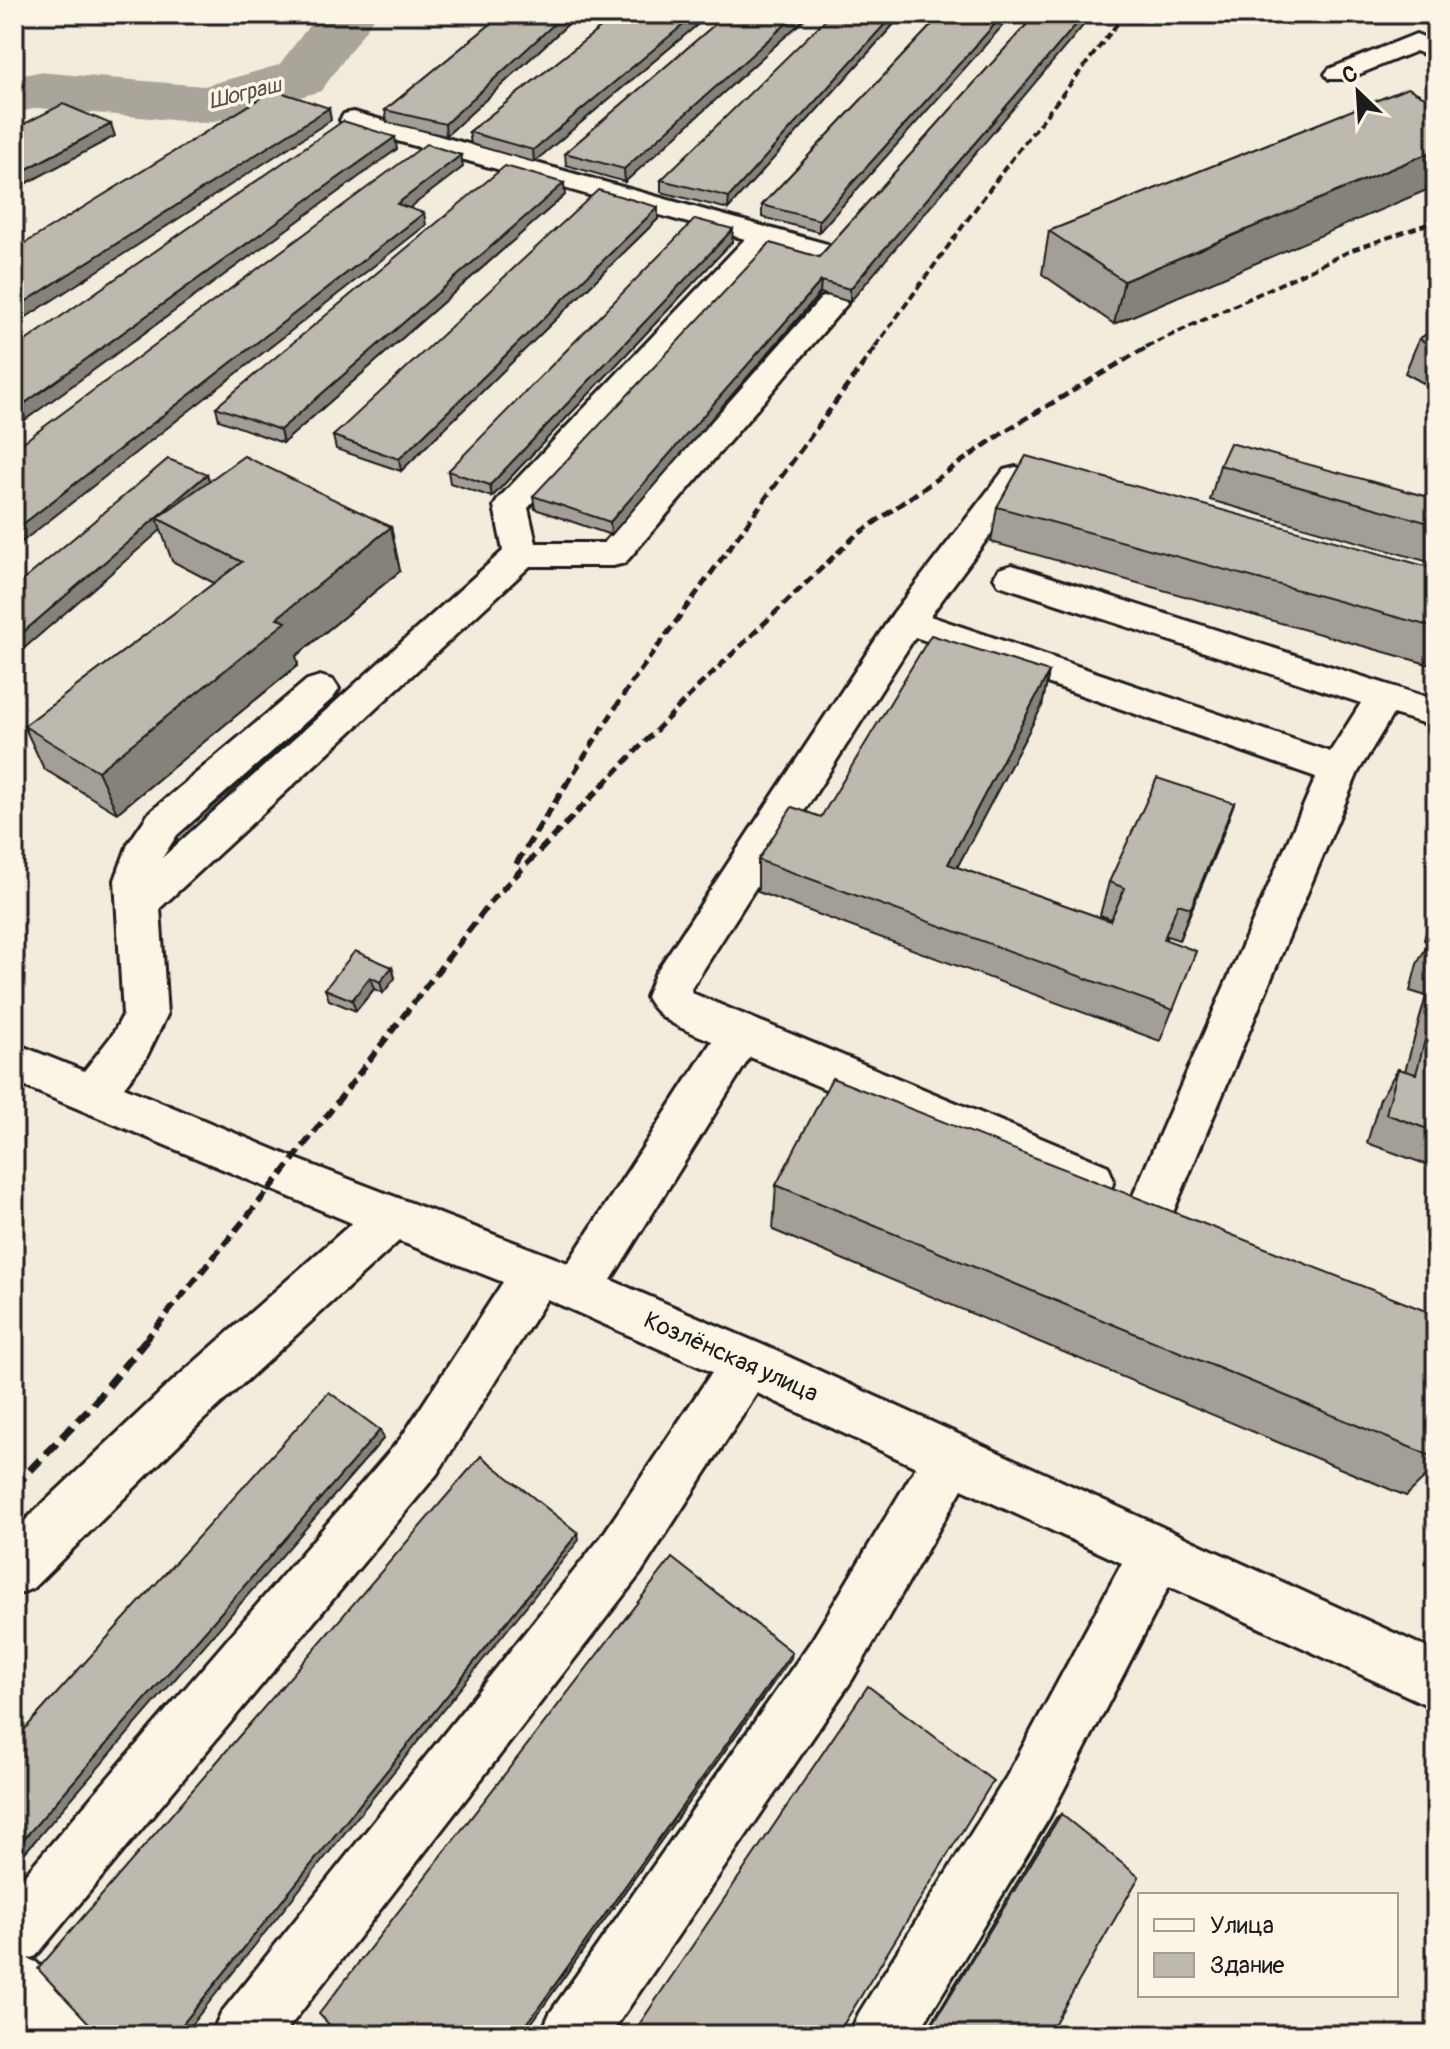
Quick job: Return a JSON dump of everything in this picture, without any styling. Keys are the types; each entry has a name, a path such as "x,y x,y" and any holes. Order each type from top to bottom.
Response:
{"street":[{"path":"1338,74 1416,42 1436,51"},
{"path":"353,120 817,250"},
{"path":"521,554 511,506 764,236"},
{"path":"139,903 521,554 613,555 832,304"},
{"path":"1016,477 907,621 670,986 668,997 677,1006 741,1034 1195,1224"},
{"path":"1012,577 1436,714"},
{"path":"907,621 1339,770"},
{"path":"92,1094 129,1047 145,1015 136,880 142,855 163,824 320,689"},
{"path":"1152,1207 1339,770 1384,697"},
{"path":"14,1934 419,1456 557,1281 741,1034"},
{"name":"Козлёнская улица","path":"14,1062 391,1218 557,1281 747,1363 1156,1555 1436,1681"},
{"path":"14,1569 183,1405 391,1218"},
{"path":"266,2026 621,1555 747,1363"},
{"path":"572,2035 832,1660 950,1459"},
{"path":"881,2035 1028,1797 1156,1555"},
{"path":"14,1984 65,2035"}],"building":[{"path":"503,14 565,14 445,124 385,110"},
{"path":"618,14 696,14 533,150 469,132"},
{"path":"727,14 797,14 624,169 565,153"},
{"path":"831,14 894,14 729,197 661,180"},
{"path":"942,14 1004,14 819,220 762,205"},
{"path":"1036,14 1085,14 850,289 821,281 610,522 533,496 770,243 819,257"},
{"path":"1408,88 1436,103 1436,150 1124,281 1049,231"},
{"path":"274,90 329,108 14,309 14,250"},
{"path":"63,104 111,124 14,176 14,129"},
{"path":"343,121 395,137 14,411 14,349"},
{"path":"426,144 461,155 397,204 424,213 14,531 14,449"},
{"path":"505,166 564,183 280,430 216,407"},
{"path":"598,190 658,207 399,459 333,436"},
{"path":"695,219 733,229 490,485 448,471"},
{"path":"1436,328 1436,348 1419,339"},
{"path":"1230,443 1436,499 1436,525 1220,465"},
{"path":"244,456 391,527 277,618 286,622 98,771 24,726 242,562 157,518"},
{"path":"1026,456 1436,569 1436,628 997,507"},
{"path":"168,459 207,474 14,640 14,588"},
{"path":"931,635 1049,672 948,864 1110,921 1125,888 1109,882 1157,778 1234,803 1191,908 1178,904 1164,939 1196,951 1173,1010 758,860 792,807 821,817"},
{"path":"1436,932 1436,962 1428,959"},
{"path":"355,951 392,967 380,982 370,977 352,1000 325,989"},
{"path":"1436,998 1436,1132 1386,1114 1398,1069 1416,1074"},
{"path":"832,1078 1436,1315 1436,1458 776,1185"},
{"path":"329,1392 380,1430 14,1850 14,1741"},
{"path":"481,1456 578,1533 174,2035 100,2035 38,1969"},
{"path":"672,1558 792,1652 519,2035 339,2035 319,2014"},
{"path":"868,1686 993,1781 837,2035 632,2035"},
{"path":"1061,1814 1139,1877 1048,2035 926,2035"}],"waterway":[{"name":"Шограш","path":"14,95 38,90 206,105 300,78 348,14"}],"railway":[{"path":"875,347 1005,168 1125,14"},
{"path":"1149,346 1352,250 1436,221"},
{"path":"566,785 632,682 877,345"},
{"path":"603,785 701,684 854,537 1005,431 1149,346"},
{"path":"516,864 567,783"},
{"path":"144,1342 282,1174 494,898 605,783"},
{"path":"14,1487 91,1407 146,1340"}]}
